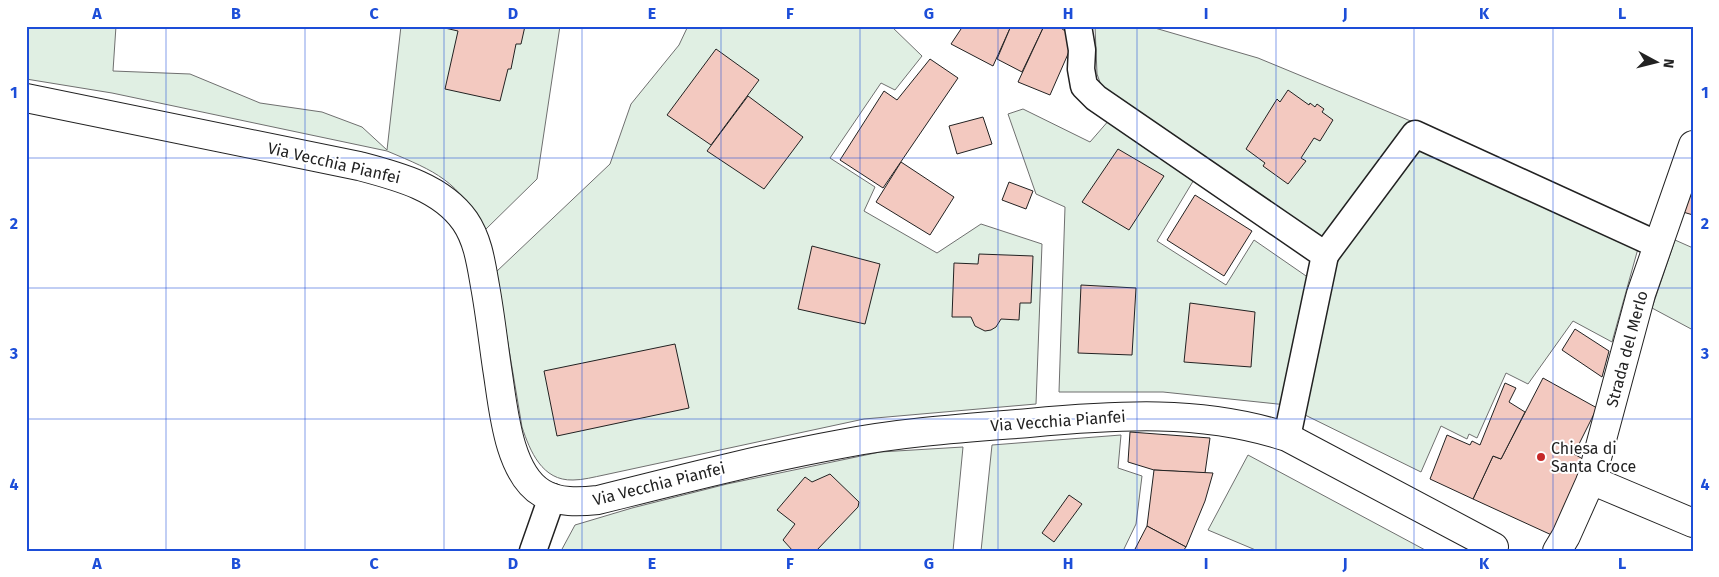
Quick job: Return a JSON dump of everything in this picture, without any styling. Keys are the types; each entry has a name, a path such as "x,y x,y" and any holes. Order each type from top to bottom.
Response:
{"street":[{"path":"1078,26 1082,50 1081,69 1084,86 1096,98 1325,256"},
{"name":"Via Vecchia Pianfei","path":"26,98 360,166 396,175 437,195 465,221 480,255 504,415 518,464 526,478 542,493 552,497 579,502 598,500 734,466 842,444 926,432 1046,421 1142,415 1164,416 1234,423 1287,436 1496,549"},
{"path":"1287,436 1325,256 1415,134 1658,245"},
{"name":"Strada del Merlo","path":"1557,551 1566,536 1591,480 1641,294 1693,145"},
{"path":"1591,480 1693,524"},
{"path":"533,551 552,497"}],"green space":[{"path":"26,26 116,26 113,71 190,74 260,103 322,112 362,127 387,150 401,26 560,26 537,179 485,230 465,200 444,180 433,172 387,151 112,93 26,79"},
{"path":"688,26 891,26 922,56 895,90 881,83 830,158 875,187 864,211 937,253 981,224 1042,244 1036,404 864,419 581,480 562,479 553,476 545,470 533,455 522,427 496,272 610,164 631,104 679,45"},
{"path":"1095,26 1148,26 1258,58 1413,122 1323,243 1102,88 1097,74"},
{"path":"1023,109 1090,142 1110,119 1195,178 1157,241 1226,285 1254,240 1309,278 1287,405 1163,392 1059,392 1065,207 1036,194 1008,114"},
{"path":"1416,144 1639,245 1612,342 1573,321 1528,384 1506,373 1477,438 1469,434 1467,439 1441,426 1421,472 1303,414 1335,259"},
{"path":"1675,240 1693,248 1693,330 1652,308"},
{"path":"1121,435 1118,468 1142,476 1136,524 1123,551 981,551 992,445"},
{"path":"963,447 953,551 561,551 575,525 632,508 727,484 880,452"},
{"path":"1248,455 1427,551 1258,551 1208,530"}],"building":[{"path":"436,26 525,26 521,44 516,44 511,69 508,69 500,101 445,89 458,31"},
{"path":"963,26 1011,26 993,66 951,44"},
{"path":"1011,26 1044,26 1022,72 997,59"},
{"path":"1044,26 1058,26 1075,38 1050,95 1018,82"},
{"path":"716,49 759,80 711,145 667,115"},
{"path":"930,59 958,78 883,188 840,160 884,91 897,100"},
{"path":"1288,90 1309,105 1310,103 1315,107 1317,104 1324,109 1322,112 1333,120 1320,141 1314,138 1301,158 1306,161 1288,184 1263,166 1265,163 1246,149 1277,99 1280,102"},
{"path":"748,96 803,137 764,189 707,151"},
{"path":"983,117 992,144 957,154 949,126"},
{"path":"1118,149 1164,176 1129,230 1082,202"},
{"path":"901,162 954,197 930,235 876,202"},
{"path":"1009,182 1033,191 1026,209 1002,200"},
{"path":"1693,185 1693,215 1683,212"},
{"path":"1195,195 1252,231 1224,276 1167,240"},
{"path":"812,246 880,264 865,324 798,309"},
{"path":"979,254 1033,256 1031,303 1020,303 1019,320 1001,319 996,327 985,331 975,326 971,317 952,317 954,263 978,264"},
{"path":"1081,285 1136,288 1132,355 1078,353"},
{"path":"1190,303 1255,312 1251,367 1184,362"},
{"path":"1575,329 1609,351 1602,377 1562,350"},
{"path":"675,344 689,408 557,436 544,371"},
{"name":"Chiesa di Santa Croce","path":"1543,378 1597,408 1574,454 1588,462 1556,537 1473,499 1493,456 1501,459"},
{"path":"1505,383 1516,388 1509,402 1525,412 1501,459 1493,456 1473,499 1430,479 1447,435 1470,445 1472,441 1480,445"},
{"path":"1130,432 1210,438 1205,473 1154,470 1128,462"},
{"path":"1154,470 1213,473 1205,501 1186,547 1147,526"},
{"path":"830,474 859,502 858,507 816,551 793,551 783,540 795,524 777,510 805,477 812,482"},
{"path":"1069,495 1082,504 1054,542 1042,533"},
{"path":"1147,526 1186,547 1183,551 1134,551"}],"place":[{"name":"Chiesa di Santa Croce","path":"1541,457"}]}
